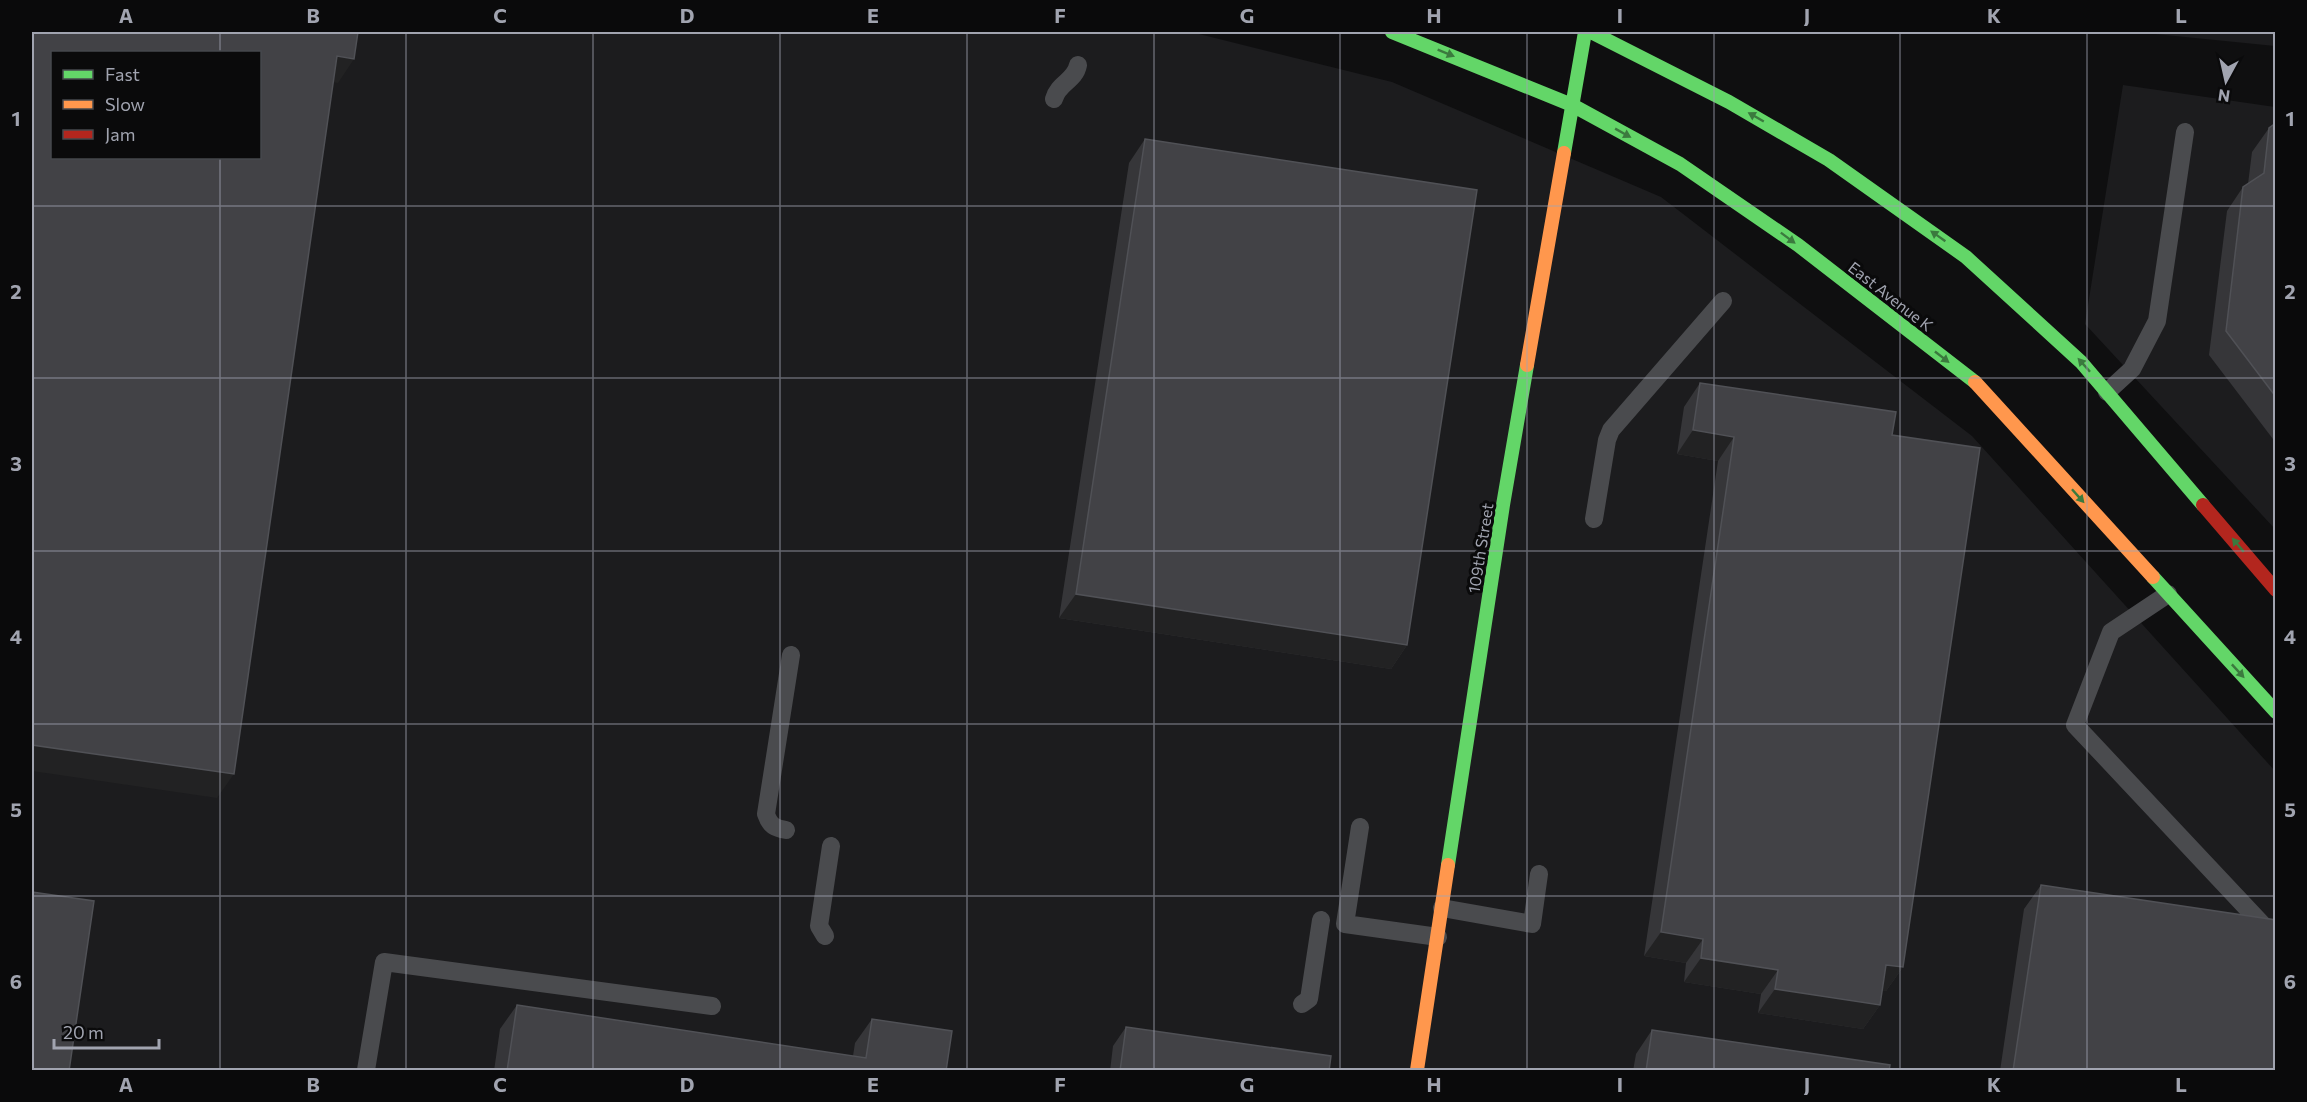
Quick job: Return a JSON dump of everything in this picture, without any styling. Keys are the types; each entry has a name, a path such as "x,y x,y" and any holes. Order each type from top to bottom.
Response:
{"street":[{"name":"East Avenue K","path":"1392,32 1572,105 1680,164 1779,231 1974,381 2276,712"},
{"name":"109th Street","path":"1417,1071 1503,505 1585,32"},
{"path":"1591,32 1729,102 1829,160 1966,256 2082,362 2276,590"}],"lane":[{"path":"1054,99 1058,88 1072,78 1078,64"},
{"path":"2107,392 2132,369 2157,321 2185,132"},
{"path":"1594,519 1607,440 1611,430 1723,301"},
{"path":"2168,594 2111,632 2075,725 2276,939"},
{"path":"786,830 771,825 766,814 791,655"},
{"path":"1360,827 1345,924 1438,937"},
{"path":"825,936 819,926 831,846"},
{"path":"1442,908 1532,924 1539,874"},
{"path":"1302,1004 1309,999 1321,920"},
{"path":"366,1071 384,962 712,1006"}],"shaded area":[{"path":"32,32 1191,32 1392,82 1661,197 1972,436 2275,771 2275,1070 32,1070"},
{"path":"2135,32 2275,32 2275,46"},
{"path":"2123,85 2275,107 2275,529 2085,324"}],"building":[{"path":"32,32 358,32 354,59 337,56 234,774 32,745"},
{"path":"2276,123 2276,397 2226,331 2243,187 2264,173 2269,128"},
{"path":"1145,139 1477,190 1407,645 1076,594"},
{"path":"1700,383 1896,412 1892,435 1980,448 1903,967 1886,965 1880,1005 1775,989 1778,970 1701,958 1703,939 1661,932 1734,437 1693,430"},
{"path":"2041,885 2276,920 2276,1071 2013,1071"},
{"path":"32,892 94,901 69,1071 32,1071"},
{"path":"517,1005 866,1058 872,1019 952,1031 946,1071 507,1071"},
{"path":"1126,1027 1331,1056 1329,1071 1120,1071"},
{"path":"1652,1030 1890,1065 1889,1071 1646,1071"}],"traffic: fast":[{"path":"1392,32 1572,105 1680,164 1798,245 1975,382"},
{"path":"1564,153 1585,32"},
{"path":"1591,32 1729,102 1829,160 1966,257 2081,362 2203,505"},
{"path":"1448,865 1503,505 1527,365"},
{"path":"2153,577 2276,712"}],"traffic: slow":[{"path":"1527,365 1564,153"},
{"path":"1975,382 2153,577"},
{"path":"1417,1070 1448,865"}],"traffic: jam":[{"path":"2203,505 2276,590"}]}
